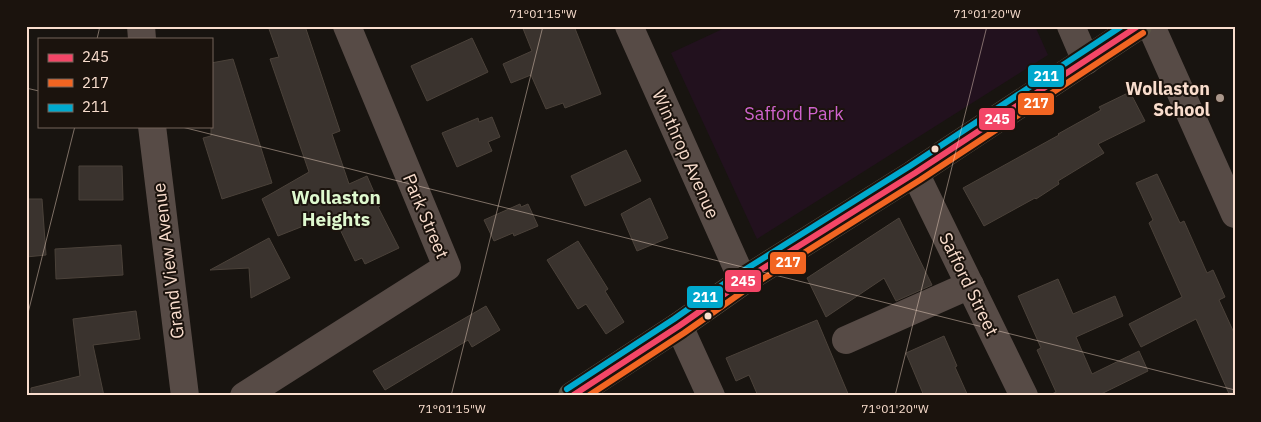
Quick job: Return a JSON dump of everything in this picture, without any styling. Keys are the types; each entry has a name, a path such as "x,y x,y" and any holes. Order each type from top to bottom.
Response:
{"main road":[{"path":"572,396 679,326 743,281 915,173 1138,26"}],"street":[{"name":"Park Street","path":"244,396 447,267 347,26"},
{"name":"Winthrop Avenue","path":"629,26 743,281"},
{"path":"1071,26 1086,61"},
{"path":"1150,26 1235,214"},
{"name":"Grand View Avenue","path":"152,128 185,396"},
{"name":"Safford Street","path":"915,173 1024,396"},
{"path":"846,340 970,285"},
{"path":"679,326 711,396"}],"green space":[{"name":"Safford Park","path":"729,26 1035,26 1048,55 757,239 671,53"}],"building":[{"path":"268,26 305,26 340,131 332,134 349,184 367,176 380,206 378,207 399,248 365,264 362,258 355,261 338,225 334,226 329,216 278,236 262,199 309,172 270,59 279,57"},
{"path":"522,26 574,26 601,94 565,108 563,103 546,109 531,75 511,83 503,64 532,51"},
{"path":"472,38 488,72 427,101 411,66"},
{"path":"233,59 272,183 222,199 203,138 211,136 212,128 212,63"},
{"path":"1130,92 1145,121 1098,144 1104,153 1058,181 1059,184 1036,199 984,226 963,188 1101,110 1099,107"},
{"path":"492,117 500,137 488,142 492,151 457,167 442,133 478,118 479,122"},
{"path":"626,150 641,181 585,206 571,176"},
{"path":"79,166 122,166 123,200 79,200"},
{"path":"1157,174 1180,223 1184,221 1207,273 1213,270 1225,297 1219,300 1235,335 1235,396 1230,396 1196,319 1141,347 1129,324 1182,297 1149,223 1153,220 1136,183"},
{"path":"650,198 668,238 637,251 621,214"},
{"path":"26,199 42,199 46,255 26,257"},
{"path":"520,204 521,207 528,204 538,226 514,236 513,233 494,241 484,220"},
{"path":"899,218 932,285 896,301 884,278 826,317 807,278"},
{"path":"269,238 290,278 251,298 249,268 210,270"},
{"path":"578,241 608,289 605,291 624,322 606,334 586,304 578,309 547,260"},
{"path":"121,245 123,275 56,279 55,249"},
{"path":"1058,279 1073,314 1115,296 1123,316 1076,337 1092,374 1139,351 1148,371 1101,394 1102,396 1048,396 1056,392 1037,350 1041,348 1018,296"},
{"path":"486,306 500,330 472,347 468,340 385,390 373,371"},
{"path":"136,311 140,339 93,345 104,396 31,396 31,388 80,376 73,319"},
{"path":"817,320 849,396 758,396 749,375 736,381 726,358"},
{"path":"944,336 968,396 924,396 906,353"}],"transit line":[{"name":"211","path":"567,389 674,319 738,274 910,166 1122,26"},
{"name":"245","path":"572,396 679,326 743,281 915,173 1138,26"},
{"name":"217","path":"588,396 748,288 920,180 1143,33"}],"place":[{"name":"Wollaston School","path":"1220,98"}],"district":[{"name":"Wollaston Heights","path":"336,208"}]}
